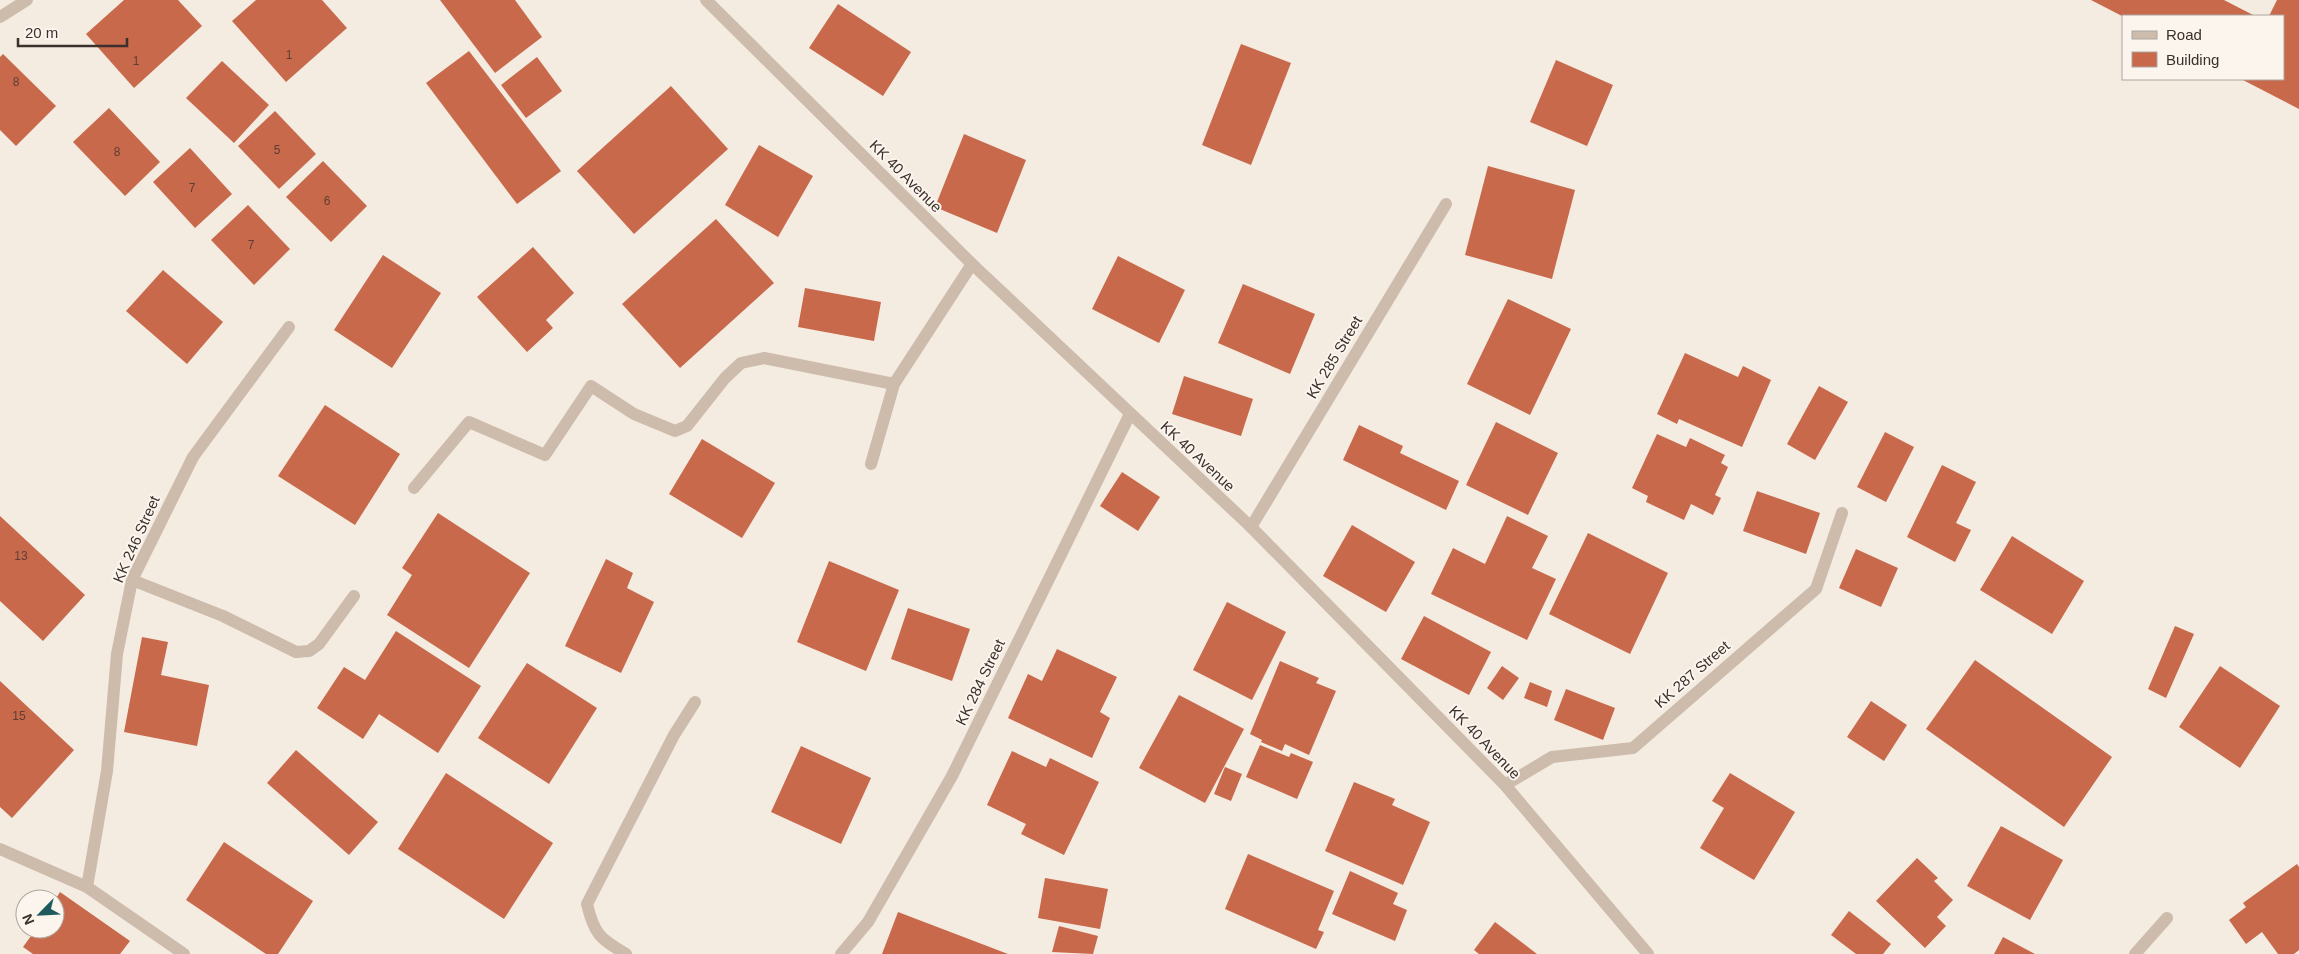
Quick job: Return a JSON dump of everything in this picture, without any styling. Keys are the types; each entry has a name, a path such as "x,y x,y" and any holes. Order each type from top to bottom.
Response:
{"street":[{"path":"0,17 27,0"},
{"name":"KK 40 Avenue","path":"706,0 972,264 1251,527 1505,785 1648,954"},
{"name":"KK 285 Street","path":"1251,527 1446,204"},
{"path":"871,464 894,384 972,264"},
{"name":"KK 246 Street","path":"87,887 107,771 117,654 132,580 193,457 289,327"},
{"path":"414,488 469,422 545,455 591,386 634,414 675,430 687,426 726,378 742,363 764,358 894,384"},
{"name":"KK 284 Street","path":"841,954 868,922 952,776 1130,414"},
{"name":"KK 287 Street","path":"1505,785 1552,757 1633,748 1816,589 1842,513"},
{"path":"132,580 223,616 296,652 309,651 319,644 354,596"},
{"path":"626,954 608,944 593,928 587,904 674,735 695,702"},
{"path":"0,850 87,887 184,954"},
{"path":"2135,954 2167,918"}],"building":[{"path":"124,0 178,0 202,26 134,88 86,34"},
{"path":"256,0 322,0 347,28 286,82 232,21"},
{"path":"440,0 515,0 542,37 495,73"},
{"path":"2091,0 2224,0 2253,15 2122,15"},
{"path":"2277,0 2299,0 2299,109 2243,80 2284,80 2284,15 2270,15"},
{"path":"838,4 911,52 883,96 809,48"},
{"path":"1241,44 1291,63 1251,165 1202,145"},
{"path":"469,51 561,171 517,204 426,83"},
{"path":"3,54 56,106 16,146 0,130 0,57"},
{"path":"537,57 562,91 526,118 501,85"},
{"path":"1556,60 1613,85 1587,146 1530,122"},
{"path":"222,61 269,105 234,143 186,98"},
{"path":"671,86 728,149 634,234 577,171"},
{"path":"109,108 160,162 125,196 73,142"},
{"path":"275,111 316,154 279,189 238,146"},
{"path":"964,134 1026,160 997,233 935,207"},
{"path":"759,145 813,176 778,237 725,205"},
{"path":"190,148 232,194 195,228 153,182"},
{"path":"323,161 367,206 331,242 286,197"},
{"path":"1488,166 1575,190 1552,279 1465,255"},
{"path":"248,205 290,249 254,285 211,240"},
{"path":"716,219 774,283 680,368 622,304"},
{"path":"533,247 574,293 546,320 553,328 527,352 477,297"},
{"path":"383,255 441,293 392,368 334,330"},
{"path":"1118,256 1185,290 1159,343 1092,309"},
{"path":"163,270 223,322 187,364 126,311"},
{"path":"1243,284 1315,314 1290,374 1218,343"},
{"path":"805,288 881,302 874,341 798,327"},
{"path":"1508,299 1571,329 1530,415 1467,384"},
{"path":"1685,353 1738,377 1743,366 1771,380 1742,447 1679,419 1677,424 1657,414"},
{"path":"1184,376 1253,399 1241,436 1172,414"},
{"path":"1819,386 1848,402 1815,460 1787,444"},
{"path":"325,405 400,454 355,525 278,476"},
{"path":"1496,422 1558,453 1528,515 1466,485"},
{"path":"1359,425 1403,446 1400,453 1459,481 1446,510 1343,460"},
{"path":"1885,432 1914,447 1886,502 1857,487"},
{"path":"1657,434 1686,447 1690,438 1725,455 1721,463 1728,467 1715,495 1721,498 1713,515 1691,504 1684,520 1646,502 1648,496 1632,488"},
{"path":"702,439 775,483 742,538 669,494"},
{"path":"1942,465 1976,482 1956,523 1971,530 1955,562 1907,537"},
{"path":"1122,472 1160,497 1138,531 1100,506"},
{"path":"1757,491 1820,513 1806,554 1743,531"},
{"path":"438,513 530,573 469,668 387,615 412,575 402,568"},
{"path":"0,516 85,595 43,641 0,601"},
{"path":"1507,516 1548,536 1532,568 1556,579 1527,640 1431,594 1453,548 1485,564"},
{"path":"1352,525 1415,562 1386,612 1323,576"},
{"path":"1588,533 1668,573 1630,654 1549,614"},
{"path":"2012,536 2084,581 2052,634 1980,590"},
{"path":"1856,549 1898,568 1881,607 1839,588"},
{"path":"606,559 633,573 627,588 654,602 621,673 565,646"},
{"path":"829,561 899,590 866,671 797,642"},
{"path":"1227,602 1286,632 1252,700 1193,670"},
{"path":"908,608 970,629 952,681 891,659"},
{"path":"1424,616 1491,652 1469,695 1401,659"},
{"path":"2175,626 2194,634 2166,698 2148,689"},
{"path":"396,631 481,686 438,753 379,714 363,739 317,708 344,667 365,680"},
{"path":"142,637 168,642 161,675 209,685 197,746 124,732"},
{"path":"1057,649 1117,677 1100,712 1110,718 1092,758 1008,718 1028,674 1042,681"},
{"path":"1975,660 2112,757 2064,827 1926,729"},
{"path":"1280,661 1319,678 1316,683 1336,691 1309,755 1285,744 1282,751 1261,742 1262,740 1250,734"},
{"path":"527,663 597,708 549,784 478,738"},
{"path":"1502,666 1519,678 1503,700 1487,688"},
{"path":"2220,666 2280,706 2240,768 2179,727"},
{"path":"0,681 74,750 12,818 0,807"},
{"path":"1530,682 1552,691 1547,707 1524,698"},
{"path":"1566,689 1615,708 1603,740 1554,720"},
{"path":"1179,695 1244,729 1205,803 1139,768"},
{"path":"1871,701 1907,725 1884,761 1847,737"},
{"path":"1260,745 1289,757 1291,753 1313,762 1297,799 1246,777"},
{"path":"801,746 871,778 841,844 771,812"},
{"path":"296,750 378,822 349,855 267,783"},
{"path":"1012,751 1046,767 1050,758 1099,782 1064,855 1021,834 1026,824 987,805"},
{"path":"1225,767 1242,774 1231,801 1214,794"},
{"path":"446,773 553,843 504,919 398,849"},
{"path":"1730,773 1795,812 1754,880 1700,848 1724,808 1712,801"},
{"path":"1354,782 1395,799 1392,805 1430,822 1403,885 1325,851"},
{"path":"2001,826 2063,860 2030,920 1967,886"},
{"path":"224,842 313,901 278,954 266,954 186,900"},
{"path":"1248,854 1334,891 1318,930 1324,932 1316,949 1225,909"},
{"path":"1917,858 1938,878 1934,881 1953,900 1937,917 1946,926 1925,948 1876,901"},
{"path":"2297,864 2299,867 2299,950 2294,954 2278,954 2262,932 2246,944 2229,920 2246,907 2243,903"},
{"path":"1350,871 1398,893 1393,904 1407,910 1395,941 1332,914"},
{"path":"1045,878 1108,889 1100,929 1038,918"},
{"path":"65,896 130,941 120,954 33,954 23,947 29,939 65,939"},
{"path":"1849,911 1891,944 1883,954 1856,954 1831,935"},
{"path":"898,912 1008,954 882,954"},
{"path":"1495,922 1537,954 1479,954 1474,950"},
{"path":"1059,926 1098,936 1093,954 1052,952"},
{"path":"2003,937 2035,954 1994,954"}]}
